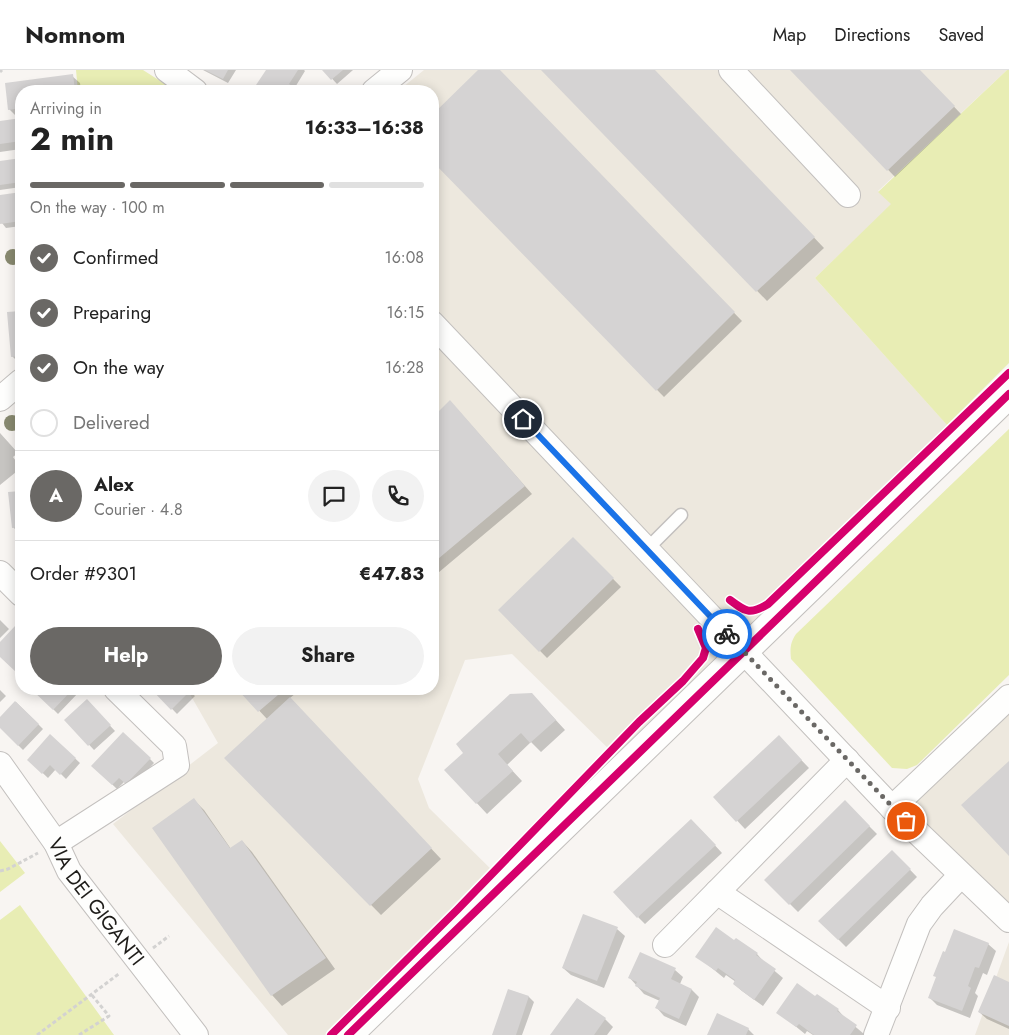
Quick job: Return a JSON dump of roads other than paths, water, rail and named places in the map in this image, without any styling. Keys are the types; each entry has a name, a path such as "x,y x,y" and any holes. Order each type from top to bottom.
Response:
{"street":[{"path":"167,70 188,85"},
{"path":"381,85 400,70"},
{"path":"731,70 848,195"},
{"path":"439,331 892,808 1009,920"},
{"path":"0,394 15,385"},
{"path":"348,1035 1009,394"},
{"path":"0,573 15,588"},
{"path":"56,843 177,765 174,746 122,695"},
{"path":"892,808 1009,696"},
{"path":"665,945 847,760"},
{"name":"VIA DEI GIGANTI","path":"0,764 56,843 69,871 196,1035"},
{"path":"876,1035 919,924 932,906 961,875"},
{"path":"717,892 888,1008"}],"lane":[{"path":"646,549 681,515"}]}
